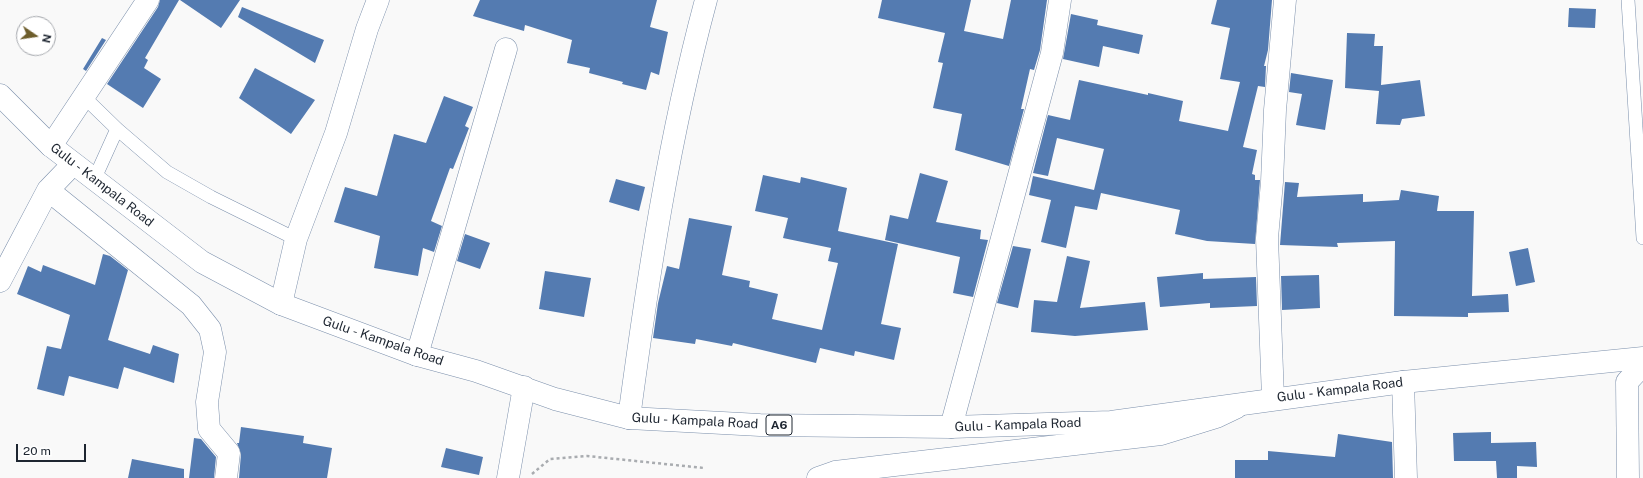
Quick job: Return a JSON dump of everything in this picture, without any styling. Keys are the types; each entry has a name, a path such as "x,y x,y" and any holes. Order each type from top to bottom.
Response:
{"street":[{"path":"51,146 148,0"},
{"path":"281,304 296,239 336,133 367,29 378,0"},
{"path":"629,418 648,274 692,51 706,0"},
{"path":"951,427 1052,53 1060,0"},
{"path":"1273,398 1267,238 1272,182 1275,110 1285,0"},
{"path":"417,355 506,49"},
{"name":"Gulu - Kampala Road","path":"0,95 51,146 202,262 281,304 417,355 524,387 555,399 629,418 760,425 951,427 1110,422 1273,398 1404,382 1643,358"},
{"path":"0,280 48,190 73,164"},
{"path":"48,190 191,305 210,329 215,352 207,402 209,429 229,453 226,478"},
{"path":"1628,478 1627,382 1643,365"},
{"path":"1404,382 1406,478"},
{"path":"508,477 524,387"},
{"path":"818,478 835,472 1161,434 1187,428 1216,417 1244,403"}],"lane":[{"path":"1628,0 1643,238"},
{"path":"84,97 117,129 167,172 296,239"},
{"path":"94,180 117,129"}],"path":[{"path":"508,477 528,476 537,472 550,459 587,456 704,468"}],"building":[{"path":"160,0 179,0 145,58 148,60 144,68 161,79 143,108 107,84 158,7"},
{"path":"180,0 240,0 221,28"},
{"path":"480,0 657,0 650,27 668,32 659,75 651,72 646,90 589,73 590,68 567,63 572,40 525,25 524,31 473,16"},
{"path":"882,0 971,0 964,31 1003,39 1011,0 1047,0 1040,50 1034,70 1030,69 1021,109 1024,109 1009,166 955,150 962,114 933,108 943,63 938,62 945,33 878,18"},
{"path":"1217,0 1272,0 1268,50 1264,66 1266,66 1265,87 1258,86 1243,147 1257,150 1252,174 1255,175 1255,180 1260,180 1255,244 1207,241 1175,234 1180,210 1101,193 1097,210 1075,206 1066,248 1041,242 1051,200 1029,195 1033,176 1094,190 1104,149 1057,138 1048,176 1033,173 1048,115 1070,120 1079,80 1183,101 1179,121 1228,131 1240,82 1220,79 1230,28 1211,24"},
{"path":"242,7 324,40 315,63 238,17"},
{"path":"1569,8 1596,9 1595,28 1568,27"},
{"path":"1071,14 1098,20 1097,25 1143,35 1139,54 1103,46 1099,67 1063,59"},
{"path":"1347,33 1375,34 1374,46 1383,46 1381,85 1420,80 1425,116 1402,119 1400,125 1376,124 1379,91 1345,88"},
{"path":"102,38 106,40 86,71 83,69"},
{"path":"255,68 315,100 291,134 239,98"},
{"path":"1291,73 1333,80 1325,130 1296,125 1302,94 1289,92"},
{"path":"444,96 473,107 465,126 469,128 453,169 450,168 431,221 442,226 434,252 423,248 418,276 374,268 380,236 334,222 345,187 377,196 394,134 426,143"},
{"path":"920,173 948,181 936,222 981,230 980,239 988,240 973,297 953,293 960,257 885,240 890,215 908,219"},
{"path":"763,175 800,183 801,177 847,188 838,231 898,244 881,324 901,328 894,360 855,351 854,356 820,348 816,363 733,343 732,346 696,339 695,344 653,338 658,303 667,266 679,269 689,218 732,226 722,275 750,281 749,287 778,294 772,319 822,330 838,263 828,261 831,248 783,238 788,218 755,211"},
{"path":"616,179 645,187 639,211 609,202"},
{"path":"1285,182 1299,183 1297,197 1363,194 1363,202 1399,200 1401,190 1439,196 1437,211 1474,211 1472,296 1508,294 1509,312 1468,313 1468,317 1394,316 1395,241 1337,243 1338,247 1280,245"},
{"path":"465,234 490,243 480,269 457,261"},
{"path":"1013,246 1031,249 1018,308 997,303"},
{"path":"1528,248 1535,282 1516,286 1509,252"},
{"path":"103,254 110,256 128,270 108,340 150,354 153,345 179,354 174,383 124,367 118,389 69,376 64,396 37,389 47,346 61,349 70,315 17,294 28,266 41,272 43,265 95,285"},
{"path":"1067,256 1090,261 1080,308 1145,302 1148,330 1075,336 1031,332 1034,300 1057,302"},
{"path":"545,271 591,278 584,317 539,309"},
{"path":"1203,273 1203,279 1256,277 1257,306 1210,308 1210,303 1160,307 1157,277"},
{"path":"1319,275 1320,308 1282,310 1281,276"},
{"path":"241,427 304,436 303,443 332,448 327,478 239,478 241,454 237,443 239,443"},
{"path":"1491,432 1491,443 1536,442 1537,467 1517,466 1517,478 1497,478 1496,461 1454,461 1453,433"},
{"path":"1338,434 1392,442 1393,478 1235,478 1235,460 1268,460 1268,451 1335,457"},
{"path":"194,438 201,439 216,457 214,478 189,478"},
{"path":"446,448 483,457 479,475 441,467"},
{"path":"132,459 184,469 184,478 128,478"}]}
